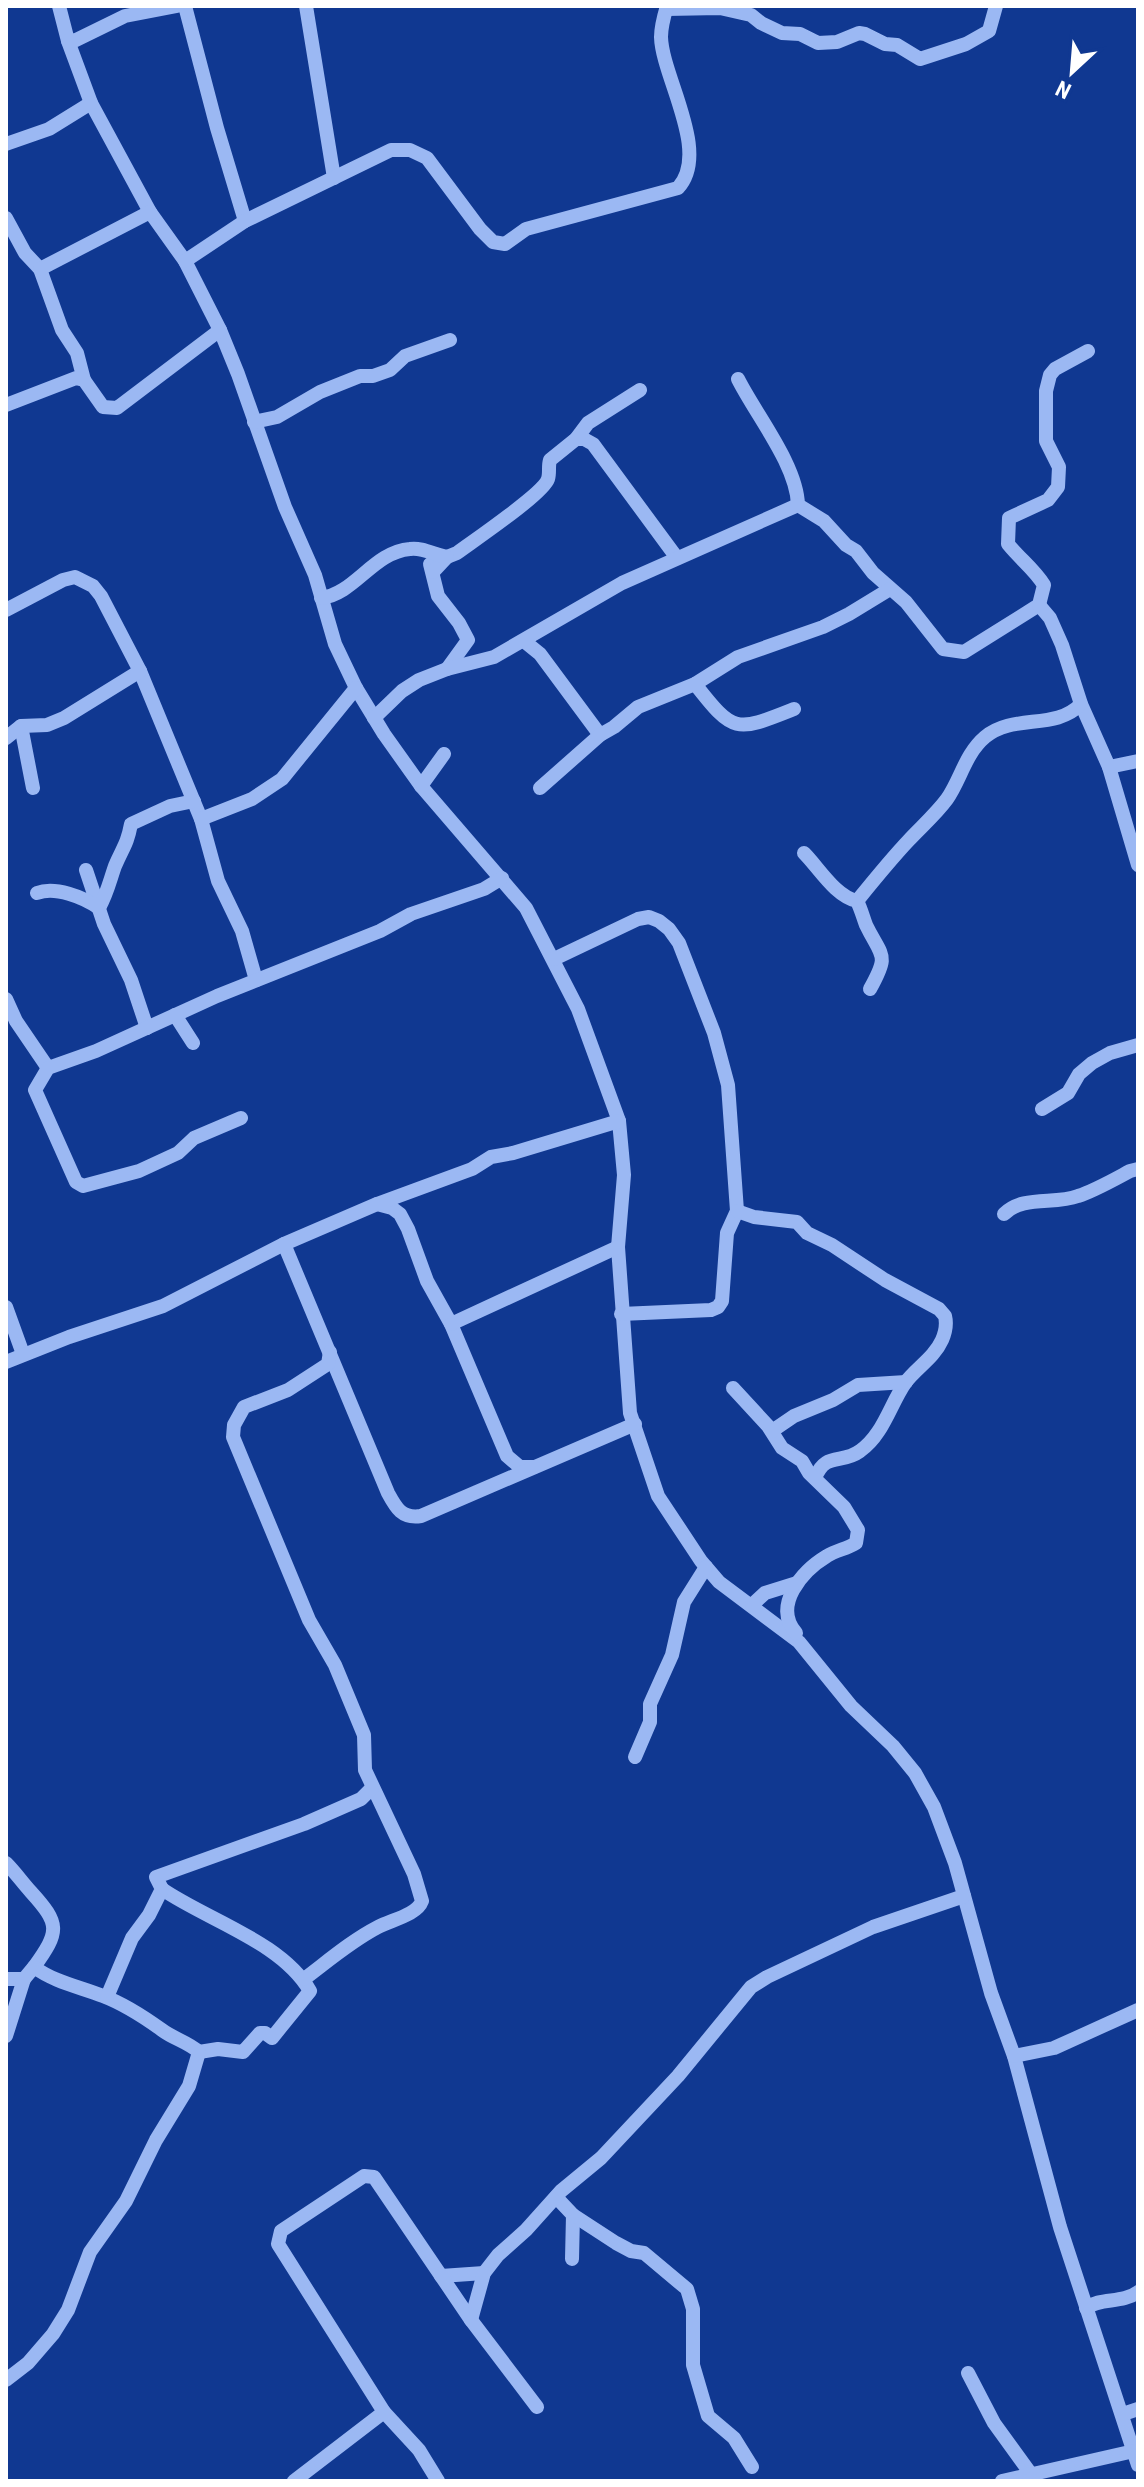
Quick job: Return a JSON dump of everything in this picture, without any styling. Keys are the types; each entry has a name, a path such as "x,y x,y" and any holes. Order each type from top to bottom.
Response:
{"street":[{"path":"59,6 68,41 91,103 150,212 185,261 220,330 321,598 335,644 356,688 421,786 526,908 578,1009 619,1121 624,1175 618,1247 630,1413 658,1496 719,1582 783,1628 809,1654"},
{"path":"68,41 135,13 177,6"},
{"path":"185,6 245,221"},
{"path":"306,6 334,178"},
{"path":"185,261 245,221 391,150 410,150 427,158 480,229 493,242 505,244 526,229 678,188 687,176 689,152 679,101 662,45 667,7 720,8 751,15 782,33 800,34 818,43 837,42 859,33 865,34 885,44 897,45 920,59 966,44 989,31 996,6"},
{"path":"6,144 49,129 91,103"},
{"path":"40,269 150,212"},
{"path":"6,218 25,253 40,269 62,330 77,353 84,380 103,407 117,408 220,330"},
{"path":"254,422 277,417 320,392 360,376 381,373 405,356 450,340"},
{"path":"738,379 755,413 779,447 793,481 798,505 833,529 856,551 873,573 906,602 935,642 950,652 964,652 1039,605 1044,585 1036,572 1008,544 1009,518 1048,500 1058,487 1059,467 1046,441 1046,391 1055,369 1088,351"},
{"path":"6,405 65,381 84,380"},
{"path":"433,572 447,557 505,518 543,487 548,481 550,460 576,439 588,423 640,390"},
{"path":"576,439 593,444 677,558"},
{"path":"374,718 402,691 419,680 447,669 486,661 524,641 581,604 798,505"},
{"path":"321,598 334,597 382,558 406,549 447,557"},
{"path":"422,550 433,572 438,596 468,640 447,669"},
{"path":"6,610 63,580 75,577 83,579 101,596 140,671 194,801 218,881 242,931 256,980"},
{"path":"540,788 600,735 638,707 695,684 738,657 823,627 890,589"},
{"path":"1039,605 1050,618 1062,645 1081,704 1109,767 1138,865"},
{"path":"524,641 540,654 600,735"},
{"path":"6,738 21,726 47,725 64,718 140,671"},
{"path":"695,684 720,716 729,722 765,722 794,709"},
{"path":"201,819 252,799 282,779 356,688"},
{"path":"857,901 894,855 945,801 973,750 985,737 1020,722 1048,721 1071,714 1081,704"},
{"path":"1048,721 1090,726"},
{"path":"21,726 33,788"},
{"path":"421,786 444,754"},
{"path":"1109,767 1138,761"},
{"path":"99,908 110,888 116,863 127,844 131,824 170,806 194,801"},
{"path":"804,853 838,891 857,901"},
{"path":"86,870 147,1028"},
{"path":"241,1118 194,1138 178,1153 139,1171 83,1186 76,1182 36,1096 38,1082 48,1068 96,1051 256,980 380,931 411,914 484,889 502,878"},
{"path":"37,893 49,890 90,902 99,908"},
{"path":"857,901 883,956 880,971 870,989"},
{"path":"554,959 638,919 649,917 669,929 679,943 714,1033 728,1085 737,1211 727,1233 722,1301 718,1307 621,1314"},
{"path":"6,999 16,1021 48,1068"},
{"path":"175,1015 193,1043"},
{"path":"1042,1109 1068,1093 1079,1074 1092,1063 1110,1053 1138,1045"},
{"path":"596,1126 612,1103"},
{"path":"6,1362 163,1306 284,1244 377,1204 472,1169 491,1157 619,1121"},
{"path":"1004,1214 1020,1204 1076,1197 1138,1169"},
{"path":"377,1204 400,1214 427,1281 451,1324 510,1460 510,1471 505,1480"},
{"path":"737,1211 754,1217 797,1222 807,1233 832,1245 885,1280 939,1309 958,1313"},
{"path":"293,1264 295,1250 305,1236"},
{"path":"284,1244 388,1493 399,1511 412,1517 421,1516 635,1424"},
{"path":"451,1324 618,1247"},
{"path":"6,1307 23,1354"},
{"path":"815,1478 826,1462 859,1452 873,1438 906,1382 936,1351 942,1340 947,1323 939,1309"},
{"path":"304,1979 350,1944 418,1909 421,1904 414,1874 365,1770 364,1735 335,1665 309,1620 233,1437 234,1425 244,1407 288,1390 311,1376 328,1364 330,1352"},
{"path":"772,1431 794,1416 833,1400 858,1385 906,1382"},
{"path":"733,1388 772,1431 782,1448 802,1461 855,1522 858,1537 852,1546 826,1557 797,1583 789,1600 787,1622 851,1706 893,1746 915,1773 945,1834 991,1993 1014,2056 1051,2198 1136,2458 1002,2481"},
{"path":"510,1460 520,1467 534,1467"},
{"path":"635,1757 650,1722 650,1704 672,1655 684,1602 706,1567"},
{"path":"752,1605 765,1593 797,1583"},
{"path":"199,2052 212,2049 243,2052 260,2033 272,2038 310,1991 304,1979 260,1943 162,1889 156,1877 304,1824 361,1799 372,1788"},
{"path":"6,1863 47,1907 53,1926 50,1942 29,1973 6,2036"},
{"path":"107,1997 132,1938 149,1915 162,1889"},
{"path":"471,2320 484,2273 498,2255 556,2197 601,2158 678,2076 751,1987 873,1927 964,1896"},
{"path":"6,1979 29,1973 49,1976 107,1997 184,2040 199,2052"},
{"path":"1014,2056 1054,2048 1138,2010"},
{"path":"6,2380 28,2363 53,2334 68,2310 90,2252 126,2201 156,2140 189,2086 199,2052"},
{"path":"438,2481 419,2450 384,2412 278,2244 278,2236 311,2210 369,2175 378,2181 471,2320 537,2407"},
{"path":"556,2197 573,2215 616,2243 631,2251 644,2253 687,2289 693,2309 693,2365 708,2416 734,2438 752,2467"},
{"path":"572,2259 573,2215"},
{"path":"441,2276 484,2273"},
{"path":"1086,2308 1092,2304 1129,2299 1138,2292"},
{"path":"968,2373 994,2423 1031,2474"},
{"path":"1123,2414 1138,2409"},
{"path":"294,2481 384,2412"}]}
